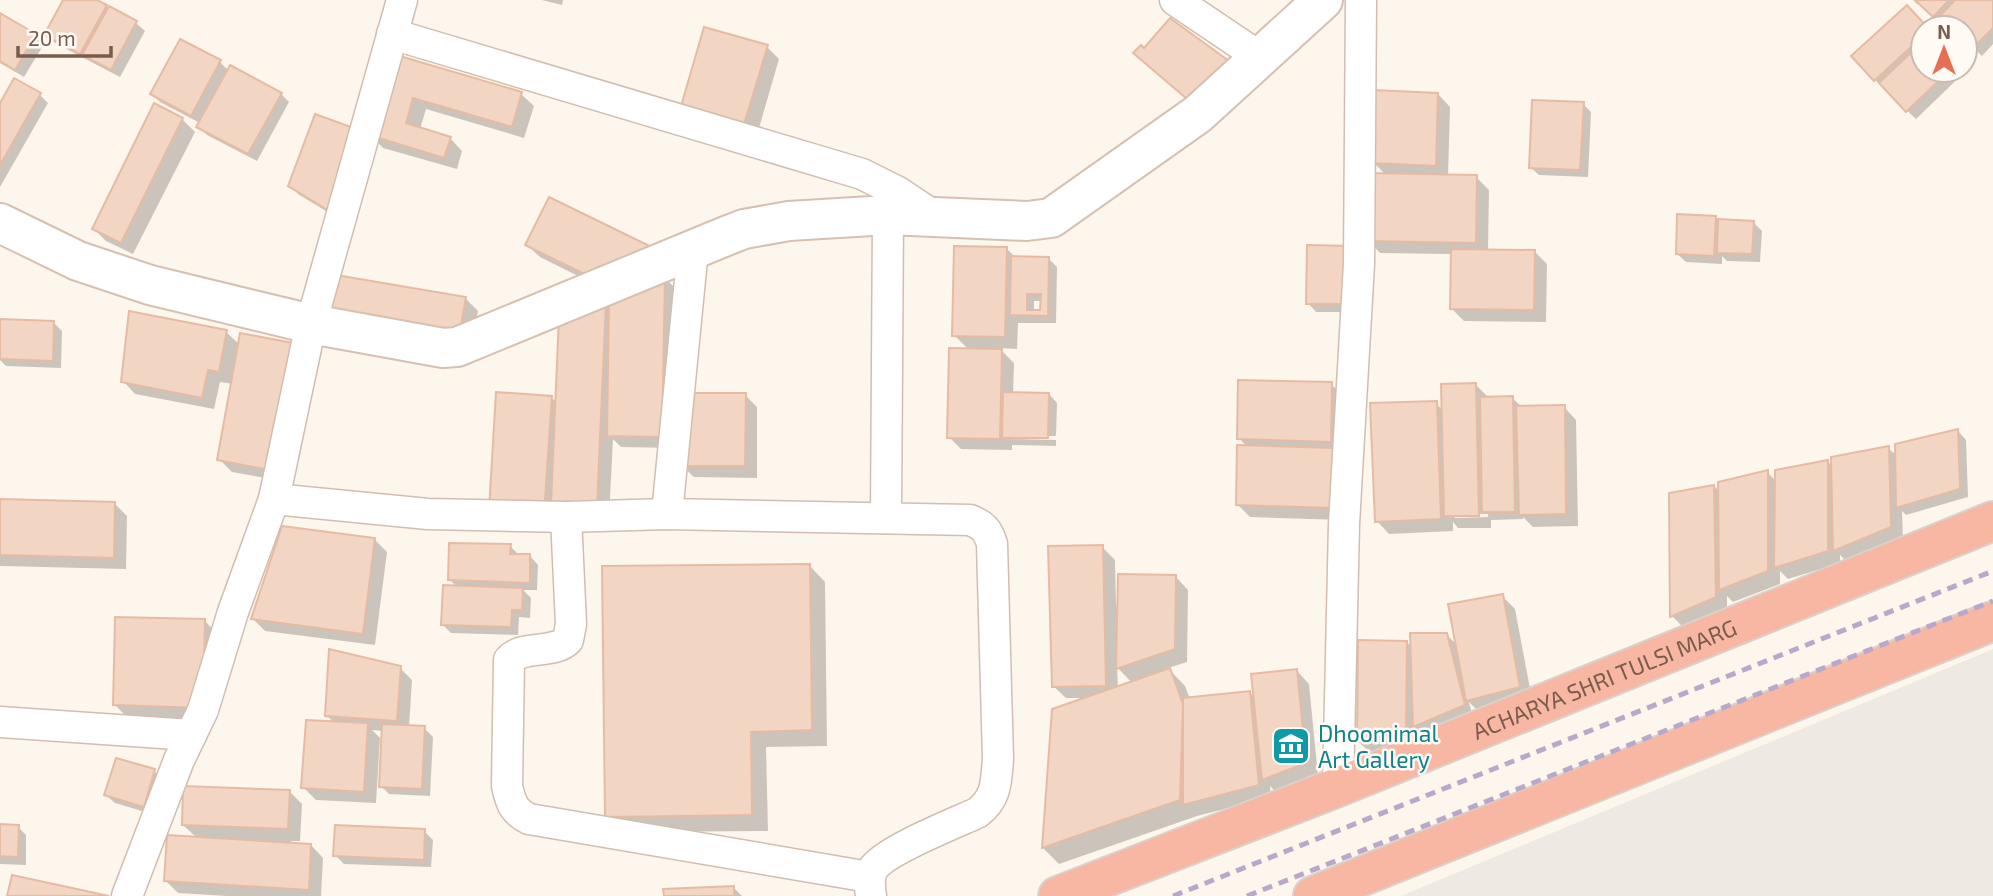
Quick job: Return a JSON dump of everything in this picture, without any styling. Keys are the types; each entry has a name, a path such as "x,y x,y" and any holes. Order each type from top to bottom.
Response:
{"highway":[{"name":"ACHARYA SHRI TULSI MARG","path":"1058,896 1338,787 1993,521"},
{"path":"1312,896 1993,621"}],"street":[{"path":"127,896 203,710 233,612 274,499 311,324 402,0"},
{"path":"1175,0 1261,58"},
{"path":"0,223 78,261 149,285 311,324 443,348 457,347 693,249 764,224 888,215 1027,221 1051,218 1198,114 1322,0"},
{"path":"1338,787 1344,524 1359,264 1361,0"},
{"path":"392,34 862,174 898,192 934,216"},
{"path":"886,518 888,215"},
{"path":"667,514 693,249"},
{"path":"274,499 428,514 566,517 667,514 970,520 981,524 989,533 992,544 998,759 996,791 989,804 977,813 890,854 877,863 870,887 529,819 516,813 508,786 509,660 515,654 558,646 568,640 571,624 566,517"},
{"path":"0,722 191,735"}],"shaded area":[{"path":"1993,649 1993,896 1401,896"}],"building":[{"path":"63,0 97,0 107,5 80,54 44,35"},
{"path":"1915,0 1949,0 1936,14 1930,14"},
{"path":"1955,0 1993,0 1993,28 1979,42 1979,14 1942,14"},
{"path":"1907,5 1915,14 1909,14 1909,49 1874,81 1851,56"},
{"path":"109,6 137,21 111,70 82,55"},
{"path":"0,13 36,34 15,70 0,61"},
{"path":"1170,18 1237,67 1200,110 1133,53 1141,45 1144,48"},
{"path":"704,27 768,45 742,131 679,113"},
{"path":"180,39 221,60 191,116 150,94"},
{"path":"393,54 522,92 512,127 413,98 406,123 451,137 444,158 369,135"},
{"path":"1909,54 1909,84 1935,84 1906,112 1879,83"},
{"path":"230,65 282,93 248,154 196,127"},
{"path":"14,78 41,93 0,165 0,103"},
{"path":"1373,90 1438,93 1436,166 1371,163"},
{"path":"1532,100 1584,102 1580,170 1529,168"},
{"path":"154,103 183,118 121,243 92,229"},
{"path":"315,114 362,131 331,212 288,186"},
{"path":"1367,173 1477,175 1476,243 1366,241"},
{"path":"549,197 664,253 603,283 525,245"},
{"path":"1677,214 1716,216 1714,256 1676,254"},
{"path":"1718,219 1754,221 1752,254 1717,253"},
{"path":"1307,245 1351,246 1350,304 1306,304"},
{"path":"954,246 1007,247 1005,337 952,336"},
{"path":"1451,249 1535,250 1534,310 1450,309"},
{"path":"1011,256 1049,257 1048,316 1010,315","holes":["1027,294 1041,294 1040,310 1027,310"]},
{"path":"330,274 466,297 458,343 323,321"},
{"path":"665,276 662,437 607,436 609,300"},
{"path":"606,302 597,506 551,504 559,316"},
{"path":"129,311 227,330 219,372 208,370 202,398 121,382"},
{"path":"0,319 54,321 53,361 0,359"},
{"path":"240,333 299,344 275,471 217,460"},
{"path":"949,348 1002,349 1000,439 947,438"},
{"path":"1238,380 1332,382 1331,442 1237,439"},
{"path":"1476,383 1479,516 1444,516 1441,384"},
{"path":"496,392 552,396 544,514 489,510"},
{"path":"1003,392 1049,393 1048,438 1002,438"},
{"path":"680,393 746,393 745,466 679,466"},
{"path":"1513,396 1515,512 1482,512 1480,397"},
{"path":"1437,401 1441,519 1375,522 1370,403"},
{"path":"1565,405 1566,514 1519,515 1516,406"},
{"path":"1958,429 1960,489 1896,508 1895,444"},
{"path":"1237,445 1333,448 1331,508 1236,505"},
{"path":"1889,446 1891,527 1833,551 1831,457"},
{"path":"1828,460 1828,551 1774,568 1775,470"},
{"path":"1768,470 1768,571 1719,590 1718,482"},
{"path":"1714,485 1716,597 1670,617 1669,493"},
{"path":"0,499 115,502 114,558 0,555"},
{"path":"282,526 375,538 363,634 251,619"},
{"path":"449,543 511,544 510,554 530,554 530,583 448,580"},
{"path":"1103,545 1106,686 1052,687 1048,546"},
{"path":"810,564 812,730 751,732 752,815 605,817 602,566"},
{"path":"1118,574 1176,575 1175,649 1116,669"},
{"path":"443,585 523,588 522,610 512,610 511,627 441,625"},
{"path":"1503,594 1520,687 1466,701 1448,604"},
{"path":"115,617 205,619 203,708 113,705"},
{"path":"1410,633 1447,633 1465,705 1413,727"},
{"path":"1358,640 1407,641 1406,730 1357,742"},
{"path":"329,649 401,666 397,721 325,716"},
{"path":"1170,668 1183,704 1180,800 1042,848 1052,709"},
{"path":"1297,669 1306,763 1262,780 1251,674"},
{"path":"1250,691 1259,785 1183,805 1183,698"},
{"path":"306,720 368,723 364,792 301,788"},
{"path":"382,724 425,726 422,789 379,787"},
{"path":"116,758 155,769 144,807 104,795"},
{"path":"183,786 290,790 288,829 182,825"},
{"path":"0,824 19,825 18,857 0,856"},
{"path":"335,825 425,829 424,860 333,856"},
{"path":"167,835 311,844 309,890 164,881"},
{"path":"12,875 109,896 7,896"},
{"path":"734,886 734,896 664,896 663,889"}],"railway":[{"path":"1173,896 1993,571"},
{"path":"1247,896 1993,601"}],"place":[{"name":"Dhoomimal Art Gallery","path":"1291,746"}]}
